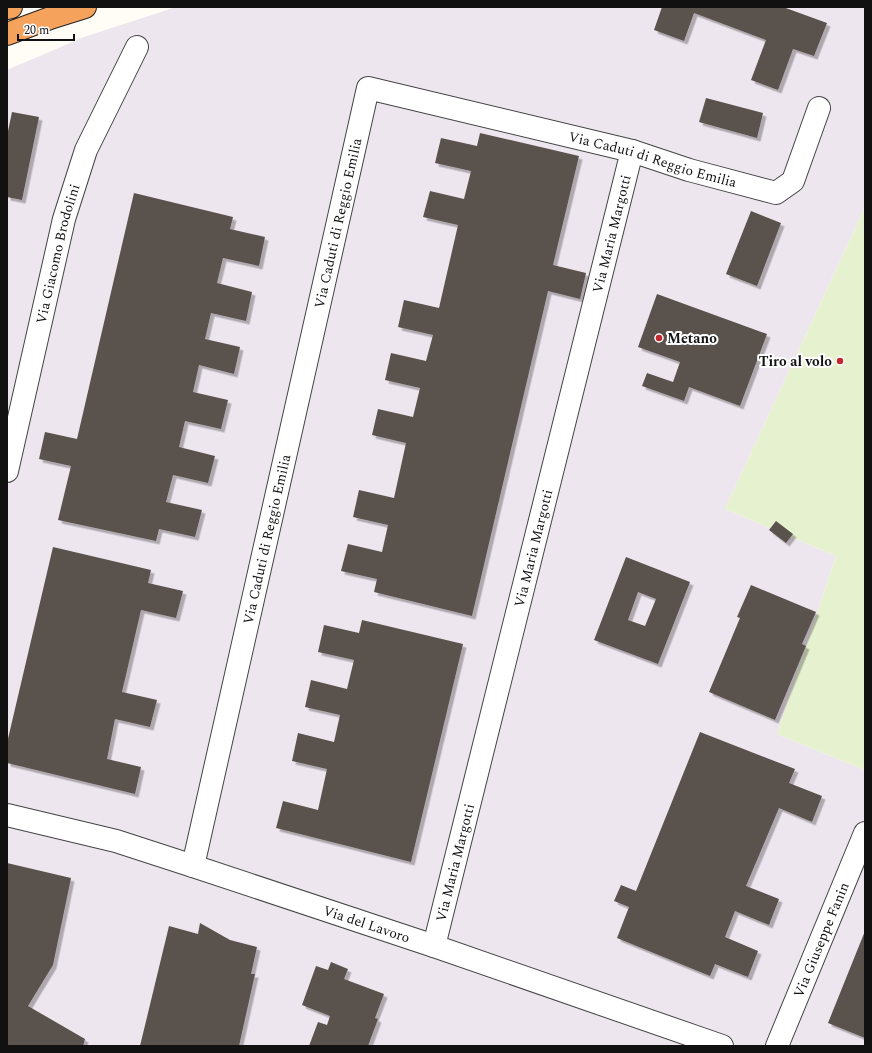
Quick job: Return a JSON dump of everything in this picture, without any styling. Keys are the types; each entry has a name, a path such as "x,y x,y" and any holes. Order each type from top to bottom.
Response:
{"highway":[{"path":"7,8 11,7"},
{"path":"7,34 85,7"}],"street":[{"name":"Via Giacomo Brodolini","path":"7,471 64,220 86,150 137,47"},
{"name":"Via Caduti di Reggio Emilia","path":"193,866 368,88 632,151 689,170 776,193 793,181 819,108"},
{"name":"Via Maria Margotti","path":"434,946 632,151"},
{"name":"Via del Lavoro","path":"7,815 116,841 434,946 722,1046"},
{"name":"Via Giuseppe Fanin","path":"777,1046 865,833"}],"shaded area":[{"path":"176,7 865,7 865,207 725,509 836,556 777,734 865,770 865,1046 7,1046 7,70 84,37"}],"green space":[{"path":"865,207 865,770 777,734 836,556 725,509"}],"building":[{"path":"662,7 783,7 827,23 814,56 793,49 778,90 751,80 766,40 694,13 684,41 654,30"},
{"path":"706,98 763,113 757,138 699,122"},
{"path":"12,112 39,117 22,200 7,197 7,136"},
{"path":"480,133 579,156 553,265 586,273 580,299 548,291 472,616 374,592 377,579 341,571 348,544 382,552 388,525 353,517 359,490 394,498 406,443 372,435 378,409 413,417 420,388 385,380 391,353 426,361 433,335 398,327 404,300 439,308 458,225 423,217 430,191 464,199 471,171 435,163 441,138 477,146"},
{"path":"134,193 233,217 230,229 265,237 259,266 223,258 217,283 252,292 246,321 211,313 205,339 240,347 234,374 199,365 193,392 228,400 221,429 185,421 179,447 215,456 208,483 173,475 166,502 202,510 195,537 159,529 156,541 58,520 71,466 39,459 45,432 77,439"},
{"path":"751,211 781,223 757,286 726,274"},
{"path":"657,294 767,334 740,406 689,387 684,401 642,386 647,373 673,382 680,362 638,347"},
{"path":"776,521 793,534 786,543 769,530"},
{"path":"53,547 151,570 148,583 183,591 176,618 141,610 122,692 157,700 150,727 115,719 107,759 141,767 135,794 7,763 7,743"},
{"path":"626,557 690,582 658,664 594,640","holes":["638,592 656,599 645,626 628,620"]},
{"path":"751,585 816,612 802,644 806,646 775,720 709,692 740,618 737,617"},
{"path":"362,620 463,644 411,862 276,828 283,801 318,810 327,769 292,761 298,733 334,742 340,715 305,707 311,680 347,689 354,660 318,652 324,625 359,633"},
{"path":"700,732 795,769 789,783 822,796 812,822 779,808 746,886 779,899 769,925 735,911 725,937 758,951 748,977 715,964 710,976 617,938 629,907 614,901 621,885 636,891"},
{"path":"7,863 71,878 53,965 28,1006 85,1039 83,1046 7,1046"},
{"path":"200,923 230,940 257,947 251,974 255,974 239,1046 140,1046 169,926 198,934"},
{"path":"865,931 865,1038 828,1023"},
{"path":"331,962 348,969 344,979 384,994 375,1018 378,1019 368,1046 309,1046 318,1022 327,1025 330,1016 302,1005 316,966 328,970"}],"place":[{"name":"Metano","path":"659,338"},
{"name":"Tiro al volo","path":"840,361"}]}
